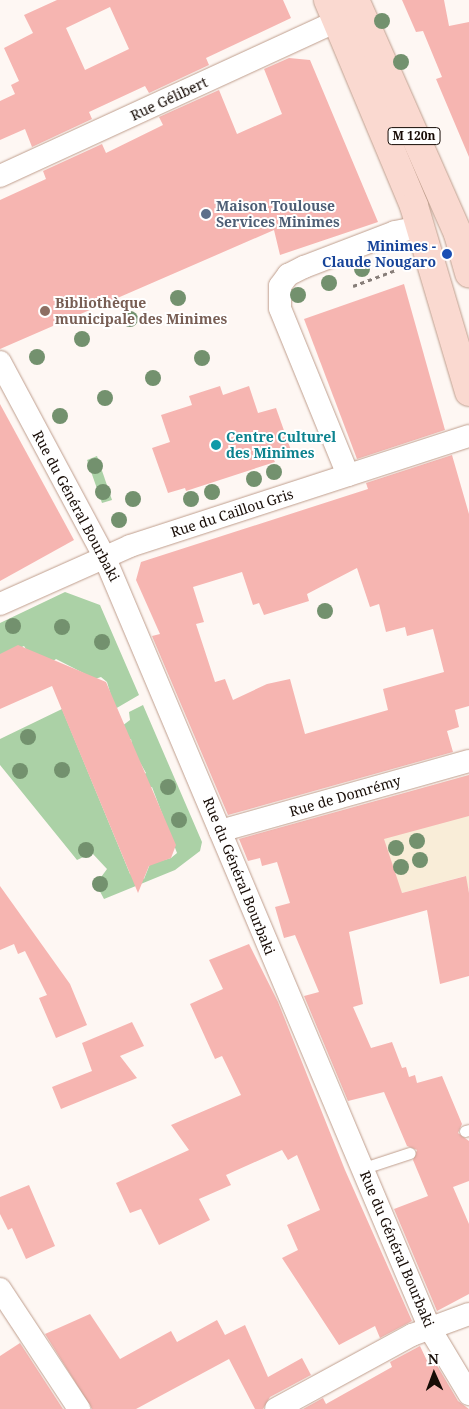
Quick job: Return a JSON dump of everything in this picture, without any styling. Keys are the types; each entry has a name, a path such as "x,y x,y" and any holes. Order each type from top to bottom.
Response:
{"main road":[{"name":"M 120n","path":"355,0 458,234 469,273"},
{"name":"M 120n","path":"332,10 421,227 469,392"}],"street":[{"name":"Rue Gélibert","path":"0,176 332,10"},
{"path":"348,475 280,308 280,286 288,275 304,267 395,232 421,227"},
{"name":"Rue du Général Bourbaki","path":"0,362 104,556 364,1168 430,1329 469,1394"},
{"name":"Rue du Caillou Gris","path":"0,604 104,556 469,436"},
{"name":"Rue de Domrémy","path":"220,831 469,761"},
{"path":"0,1289 79,1409"},
{"path":"276,1409 412,1335 469,1314"}],"lane":[{"path":"364,1168 410,1153"}],"path":[{"path":"353,286 396,270"}],"shaded area":[{"path":"469,775 469,893 465,876 402,893 345,810"}],"green space":[{"path":"97,456 112,500 102,503 87,460"},
{"path":"65,592 100,605 139,695 115,709 107,682 101,677 95,679 56,659 52,662 28,652 24,646 0,657 0,623"},
{"path":"143,705 202,842 200,851 175,870 104,899 96,884 107,869 92,853 77,860 0,765 0,739 62,709 130,874 144,879 150,864 171,858 177,853 152,787 149,788 143,775 146,773 133,750 131,739 128,740 122,726 130,720 129,712"}],"building":[{"path":"57,0 283,0 291,18 206,58 209,65 149,93 145,86 89,112 92,119 32,147 25,129 0,140 0,101 15,94 11,85 19,81 4,48 33,33 24,15","holes":["110,7 129,49 85,70 66,28"]},
{"path":"402,0 444,0 449,26 469,22 469,157 436,79 442,77 423,31 416,32"},
{"path":"289,58 310,60 378,222 280,255 274,230 0,349 0,200 46,179 43,171 102,144 106,153 163,125 159,117 219,90 237,134 282,114 264,69"},
{"path":"404,284 445,430 357,459 304,319"},
{"path":"220,386 223,395 249,386 258,413 276,408 292,453 273,458 275,462 186,491 185,488 168,493 152,448 170,442 161,415 192,405 189,396"},
{"path":"0,404 74,540 0,581"},
{"path":"452,455 469,514 469,706 455,710 459,727 447,731 453,752 228,815 152,636 160,634 136,580 141,562 368,489 366,483","holes":["357,568 370,607 379,604 386,632 405,627 407,636 433,629 444,672 383,689 388,710 305,734 290,679 267,684 233,700 225,679 215,682 196,624 204,622 193,587 242,572 253,605 259,603 264,615 309,601 307,594"]},
{"path":"18,645 106,682 176,845 171,858 149,866 138,893 52,686 0,709 0,654"},
{"path":"469,775 469,816 384,839 402,893 466,876 469,893 469,976 440,984 427,910 349,932 363,1004 353,1007 371,1048 392,1042 402,1068 406,1067 409,1077 415,1075 417,1083 442,1076 462,1124 458,1133 469,1141 469,1181 453,1187 469,1224 469,1294 437,1311 394,1209 428,1196 413,1160 417,1150 407,1146 384,1092 348,1101 304,996 319,992 295,935 284,938 275,907 290,903 277,862 262,866 260,858 248,861 239,839"},
{"path":"0,886 70,984 87,1025 56,1038 39,998 47,995 25,951 18,954 14,944 0,950"},
{"path":"249,944 278,1002 345,1170 412,1321 380,1338 375,1326 339,1345 282,1258 298,1250 287,1225 320,1210 297,1155 288,1160 282,1150 226,1175 231,1185 199,1199 210,1220 159,1245 141,1209 130,1213 116,1183 189,1150 171,1125 241,1095 222,1056 215,1059 190,1004 223,989 209,960"},
{"path":"132,1022 144,1046 120,1056 137,1078 61,1109 52,1087 92,1071 82,1043"},
{"path":"29,1185 55,1246 26,1259 12,1228 8,1230 0,1214 0,1197"},
{"path":"90,1314 120,1359 171,1331 177,1342 217,1320 225,1335 245,1325 268,1377 302,1358 311,1375 270,1397 263,1409 255,1409 229,1359 136,1409 92,1409 45,1334"},
{"path":"20,1343 63,1409 0,1409 0,1356"},
{"path":"420,1346 429,1365 435,1362 458,1401 469,1409 303,1409 323,1398 326,1404 392,1367 390,1362"}],"place":[{"name":"Maison Toulouse Services Minimes","path":"206,214"},
{"name":"Minimes - Claude Nougaro","path":"447,254"},
{"name":"Bibliothèque municipale des Minimes","path":"45,311"},
{"name":"Centre Culturel des Minimes","path":"216,445"}]}
